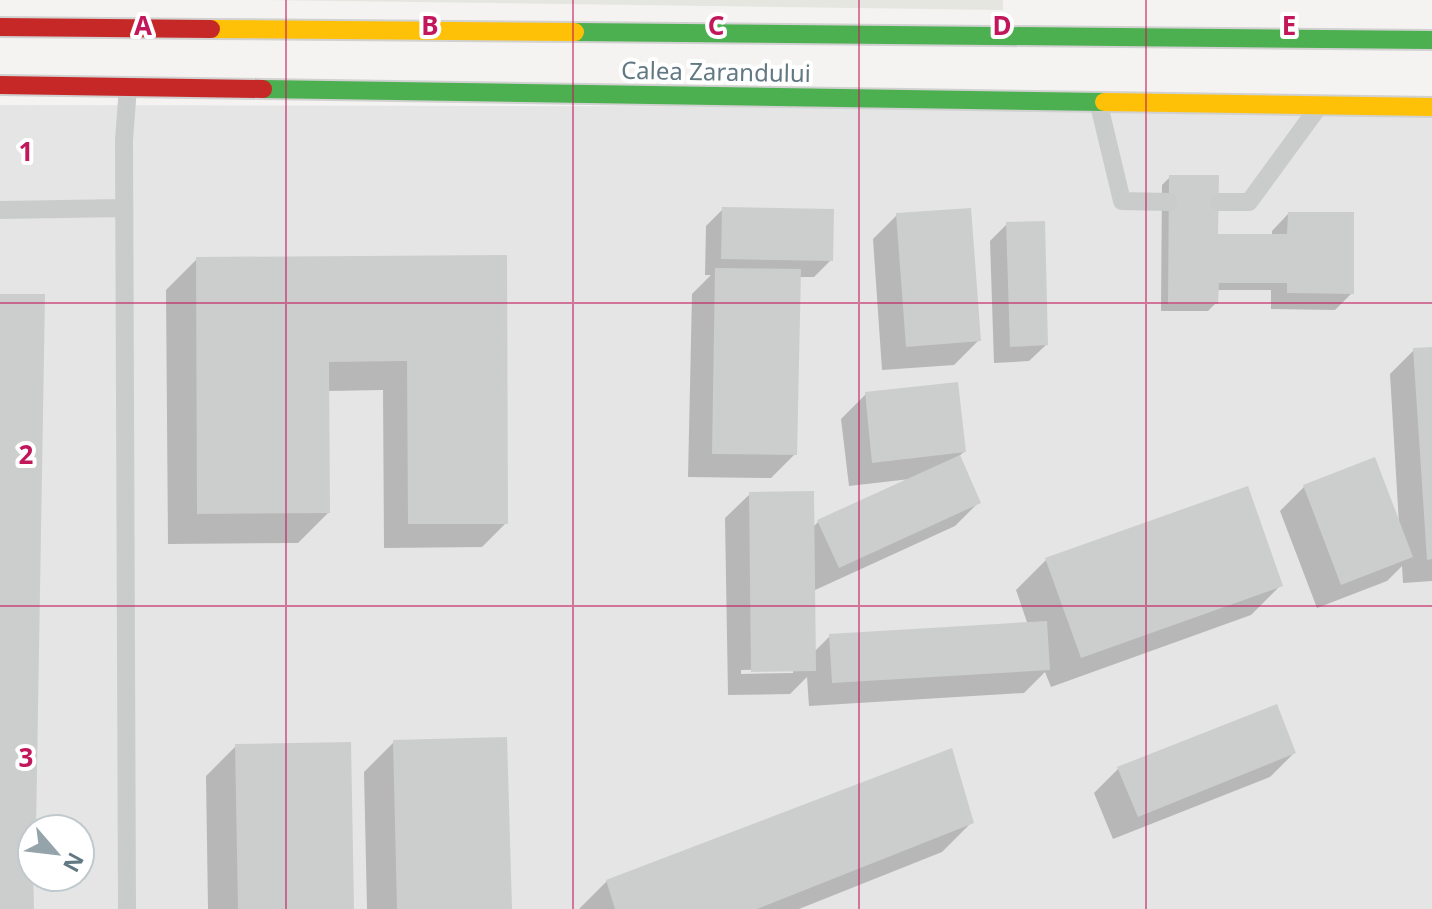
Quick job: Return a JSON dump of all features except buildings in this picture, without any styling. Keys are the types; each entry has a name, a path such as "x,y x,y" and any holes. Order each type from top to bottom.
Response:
{"main road":[{"name":"Calea Zarandului","path":"0,27 1432,40"},
{"name":"Calea Zarandului","path":"0,85 1432,107"}],"lane":[{"path":"127,909 124,140 128,87"},
{"path":"1098,101 1122,201 1169,202"},
{"path":"1219,202 1249,202 1319,106"},
{"path":"0,210 124,208"}],"shaded area":[{"path":"262,0 1003,0 1003,10"},
{"path":"0,105 1432,108 1432,909 0,909"}],"traffic: fast":[{"path":"575,32 1432,40"},
{"path":"263,89 1104,102"}],"traffic: slow":[{"path":"211,29 575,32"},
{"path":"1104,102 1432,107"}],"traffic: jam":[{"path":"0,27 211,29"},
{"path":"0,85 263,89"}]}
